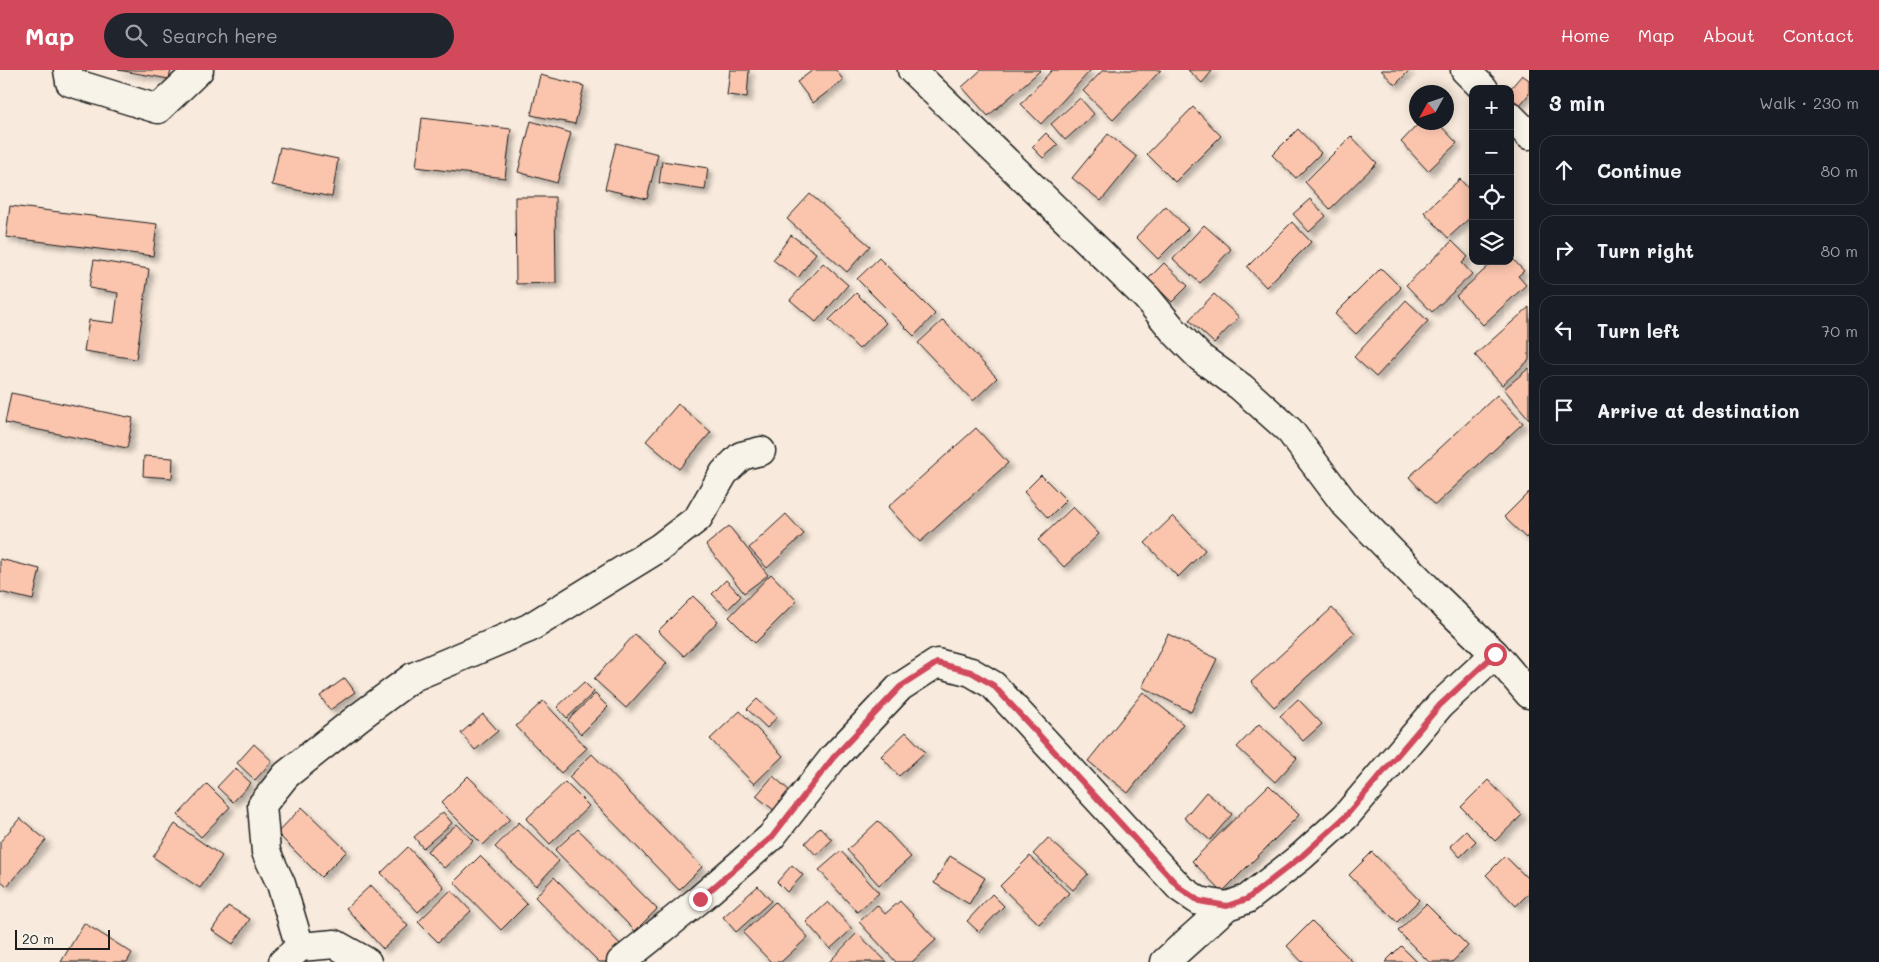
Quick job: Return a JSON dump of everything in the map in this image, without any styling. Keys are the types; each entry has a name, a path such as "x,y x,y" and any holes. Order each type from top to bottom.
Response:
{"street":[{"path":"68,70 70,82 158,109 199,70"},
{"path":"912,70 1147,298 1174,331 1201,358 1241,387 1290,431 1345,504 1495,654 1529,694"},
{"path":"1465,70 1480,85"},
{"path":"1514,120 1529,135"},
{"path":"367,962 335,944 291,954 281,884 266,852 262,805 286,775 359,717 414,677 528,628 659,548 698,518 724,473 741,456 761,451"},
{"path":"1165,962 1227,906 1247,899 1302,856 1345,817 1440,705 1495,654"},
{"path":"621,962 700,899 772,837 833,758 900,687 937,663 971,672 993,685 1180,888 1199,901 1227,906"}],"building":[{"path":"118,70 171,70 169,79"},
{"path":"730,70 749,70 747,97 727,95"},
{"path":"813,70 836,70 843,80 813,103 797,82"},
{"path":"981,70 1041,70 988,116 962,87"},
{"path":"1052,70 1091,70 1041,124 1021,104"},
{"path":"1103,70 1161,70 1113,120 1083,91"},
{"path":"1188,70 1213,70 1202,83"},
{"path":"1381,70 1410,70 1395,85"},
{"path":"540,75 584,86 575,124 531,115"},
{"path":"1522,75 1529,80 1529,94 1520,105 1514,100 1513,85"},
{"path":"1080,98 1094,114 1065,140 1051,124"},
{"path":"1193,107 1221,136 1175,182 1147,154"},
{"path":"422,118 511,129 505,178 416,167"},
{"path":"531,121 571,133 557,183 518,172"},
{"path":"1298,129 1321,153 1296,178 1272,155"},
{"path":"1412,130 1445,130 1457,143 1428,171 1401,142"},
{"path":"1046,133 1058,145 1043,158 1032,147"},
{"path":"1108,134 1137,157 1101,201 1072,178"},
{"path":"1351,136 1377,163 1330,209 1305,182"},
{"path":"616,143 658,154 647,199 605,189"},
{"path":"280,147 338,159 332,197 272,185"},
{"path":"662,161 708,168 705,190 659,183"},
{"path":"1460,179 1469,189 1469,219 1448,238 1424,212"},
{"path":"810,194 870,246 847,272 787,219"},
{"path":"515,197 555,197 556,283 516,284"},
{"path":"1310,199 1326,216 1309,232 1293,214"},
{"path":"10,206 157,224 153,256 6,237"},
{"path":"1166,206 1188,229 1158,259 1136,237"},
{"path":"1292,222 1311,242 1266,287 1247,267"},
{"path":"1204,225 1231,249 1200,283 1173,259"},
{"path":"791,235 816,253 798,278 773,260"},
{"path":"1452,241 1468,257 1462,263 1472,274 1432,312 1406,285"},
{"path":"879,258 935,314 914,336 857,279"},
{"path":"94,260 149,269 136,359 84,351 89,320 114,323 118,293 89,288"},
{"path":"1514,260 1524,271 1518,276 1526,285 1483,325 1456,296 1490,265 1514,265"},
{"path":"823,263 848,285 816,322 790,300"},
{"path":"1164,263 1188,286 1172,302 1148,279"},
{"path":"1381,268 1401,288 1356,334 1335,314"},
{"path":"856,293 886,323 859,349 829,320"},
{"path":"1214,294 1239,317 1214,343 1189,320"},
{"path":"1406,300 1428,321 1376,377 1354,357"},
{"path":"1529,307 1529,360 1502,385 1475,355"},
{"path":"943,320 997,378 973,401 918,343"},
{"path":"1529,368 1529,419 1504,389"},
{"path":"11,393 133,418 127,448 5,423"},
{"path":"1497,395 1523,423 1435,505 1409,477"},
{"path":"678,404 711,432 679,469 646,441"},
{"path":"976,428 1008,463 920,542 888,507"},
{"path":"144,456 173,458 172,478 143,476"},
{"path":"1041,475 1066,500 1048,518 1024,492"},
{"path":"1529,492 1529,534 1526,538 1504,517"},
{"path":"1073,507 1099,534 1064,567 1038,540"},
{"path":"786,514 804,534 767,568 749,548"},
{"path":"1173,516 1205,550 1178,577 1145,543"},
{"path":"729,526 768,575 744,593 706,545"},
{"path":"0,559 40,569 33,600 0,592"},
{"path":"771,574 797,601 755,643 729,617"},
{"path":"726,580 741,596 728,609 712,594"},
{"path":"693,596 718,621 684,656 658,631"},
{"path":"1332,608 1355,633 1274,707 1251,682"},
{"path":"635,634 667,663 626,708 594,679"},
{"path":"1168,634 1217,659 1191,712 1142,687"},
{"path":"345,678 355,692 330,710 320,696"},
{"path":"584,682 594,692 567,718 557,707"},
{"path":"1143,692 1183,724 1128,793 1088,761"},
{"path":"595,694 608,707 581,734 568,720"},
{"path":"757,699 777,717 767,728 747,709"},
{"path":"1298,699 1322,724 1303,741 1280,716"},
{"path":"543,701 587,748 561,773 516,726"},
{"path":"740,711 783,756 754,784 710,739"},
{"path":"483,714 498,731 475,750 461,733"},
{"path":"1259,724 1297,758 1275,782 1237,747"},
{"path":"906,732 925,752 899,776 881,756"},
{"path":"254,744 272,761 255,780 237,763"},
{"path":"592,754 702,867 679,890 569,777"},
{"path":"235,768 251,783 233,802 217,787"},
{"path":"468,776 510,819 483,845 441,803"},
{"path":"773,776 791,792 775,811 756,796"},
{"path":"1488,780 1522,815 1495,841 1461,807"},
{"path":"565,782 589,806 550,844 526,819"},
{"path":"207,784 230,807 201,837 178,815"},
{"path":"1269,785 1299,815 1222,892 1192,861"},
{"path":"1206,792 1232,814 1210,840 1184,818"},
{"path":"302,807 347,851 321,877 277,833"},
{"path":"443,812 452,823 423,848 414,837"},
{"path":"20,818 46,840 7,886 0,880 0,842"},
{"path":"878,821 911,857 879,885 847,850"},
{"path":"519,822 559,861 536,886 495,847"},
{"path":"175,824 222,856 200,888 153,857"},
{"path":"457,824 473,841 444,868 427,851"},
{"path":"820,827 832,840 816,855 805,843"},
{"path":"578,829 657,909 635,931 555,850"},
{"path":"1466,831 1476,841 1460,857 1450,846"},
{"path":"1048,838 1088,874 1073,890 1033,854"},
{"path":"408,847 444,887 418,912 381,873"},
{"path":"841,851 879,893 857,912 819,870"},
{"path":"1372,852 1419,900 1397,922 1349,875"},
{"path":"480,856 527,904 501,930 454,882"},
{"path":"950,856 985,878 969,904 934,883"},
{"path":"1030,856 1069,893 1039,924 1000,886"},
{"path":"1505,856 1529,880 1529,893 1516,906 1486,875"},
{"path":"792,865 803,875 787,892 777,882"},
{"path":"554,877 624,948 609,962 599,962 535,897"},
{"path":"371,885 408,926 383,949 346,908"},
{"path":"758,886 771,901 736,932 723,917"},
{"path":"451,890 471,911 438,942 418,922"},
{"path":"992,894 1004,906 979,932 967,921"},
{"path":"900,901 936,940 912,962 896,962 859,922 877,905 885,914"},
{"path":"775,902 808,937 781,962 771,962 743,933"},
{"path":"828,902 852,929 830,949 806,922"},
{"path":"1426,904 1468,946 1452,962 1429,962 1398,931"},
{"path":"228,906 250,919 233,944 212,930"},
{"path":"1312,921 1353,962 1302,962 1287,946"},
{"path":"84,923 132,953 127,962 61,962"},
{"path":"857,933 887,962 829,962"},
{"path":"1401,946 1417,962 1385,962"}],"route":[{"path":"700,899 772,837 833,758 900,687 937,663 971,672 993,685 1180,888 1199,901 1227,906 1247,899 1302,856 1345,817 1440,705 1495,654"}]}
